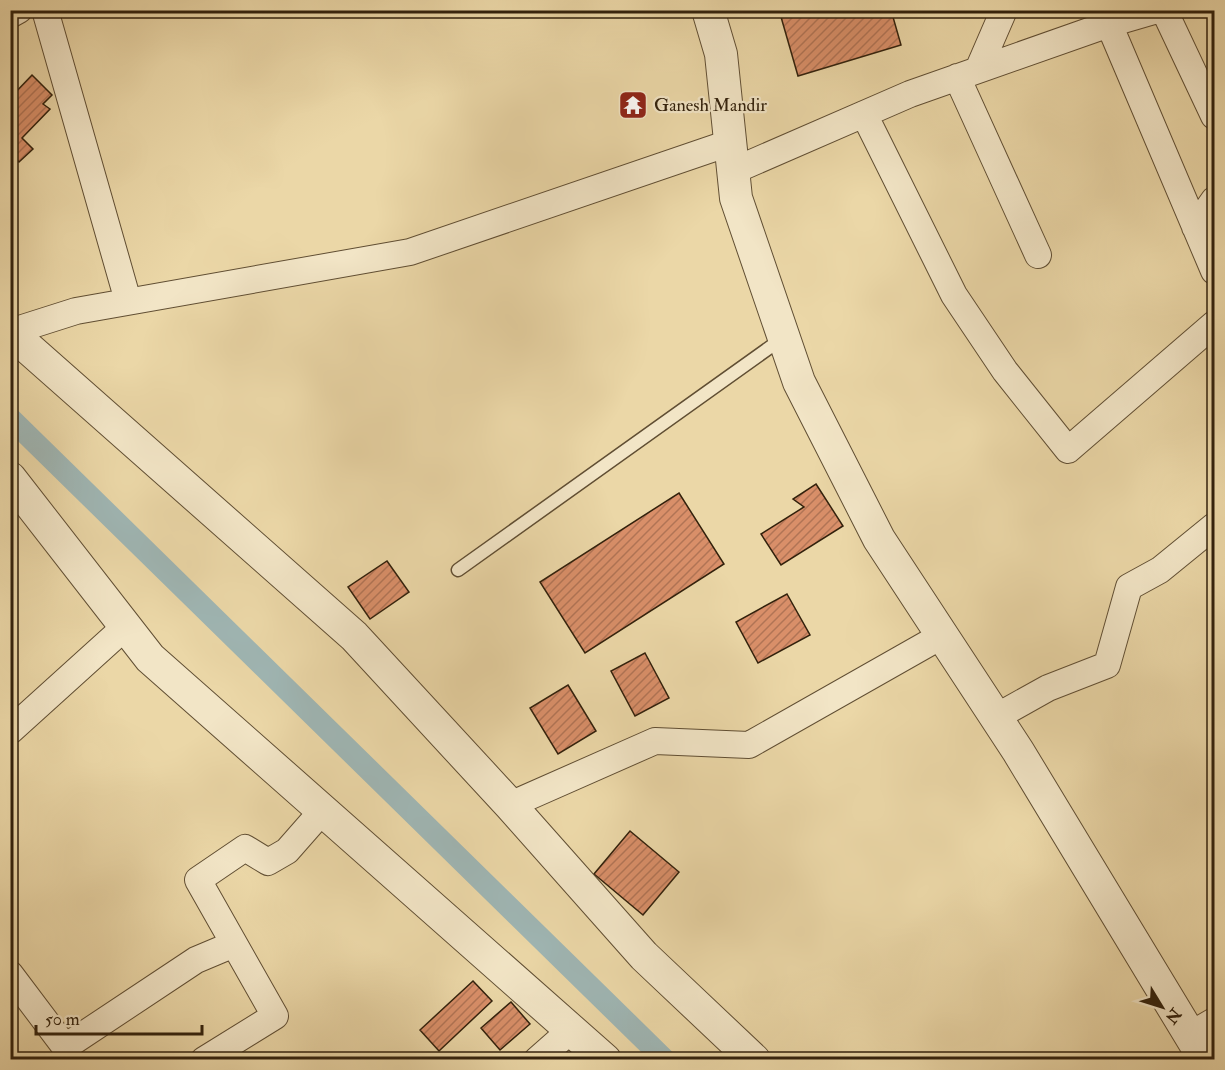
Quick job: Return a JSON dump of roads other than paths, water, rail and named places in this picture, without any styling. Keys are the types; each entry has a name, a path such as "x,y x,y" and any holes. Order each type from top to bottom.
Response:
{"street":[{"path":"10,15 19,10"},
{"path":"45,10 128,302"},
{"path":"708,10 721,54 736,198 799,382 879,539 1203,1038"},
{"path":"968,74 1004,10"},
{"path":"11,332 76,311 410,252 731,157 864,114 968,74 1109,24 1157,10"},
{"path":"1164,10 1215,116"},
{"path":"1109,24 1215,272"},
{"path":"968,74 1038,255"},
{"path":"864,114 954,296 1005,371 1068,450 1215,324"},
{"path":"1195,227 1215,200"},
{"path":"11,332 354,636 510,805 644,956 754,1059"},
{"path":"10,477 150,658 605,1059"},
{"path":"996,717 1048,688 1107,666 1129,587 1160,570 1215,526"},
{"path":"10,731 125,627"},
{"path":"510,805 655,741 748,745 942,635"},
{"path":"204,1059 275,1016 198,880 245,848 268,862 287,852 323,810"},
{"path":"10,974 65,1047 195,960 234,944"},
{"path":"537,1059 571,1030"}],"lane":[{"path":"458,570 783,337"}],"waterway":[{"path":"10,418 665,1060"}],"place":[{"name":"Ganesh Mandir","path":"633,105"}]}
